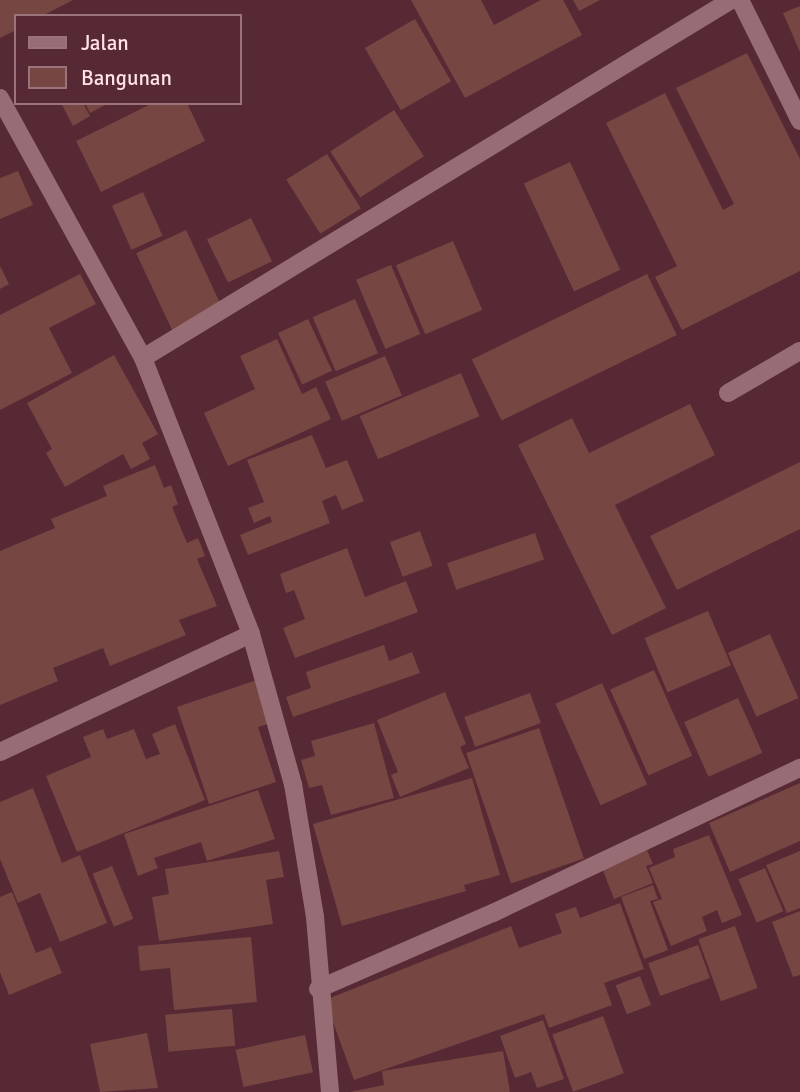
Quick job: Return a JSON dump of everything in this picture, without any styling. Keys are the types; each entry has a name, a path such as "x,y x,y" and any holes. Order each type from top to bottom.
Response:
{"street":[{"path":"143,358 731,0"},
{"path":"740,0 800,121"},
{"path":"0,98 143,358 250,634 293,784 315,917 318,989 330,1092"},
{"path":"728,393 800,351"},
{"path":"0,752 250,634"},
{"path":"318,989 493,914 800,768"}],"building":[{"path":"0,0 73,0 46,14 14,14 14,31 0,38"},
{"path":"411,0 481,0 494,25 541,0 563,0 582,35 465,98"},
{"path":"573,0 600,0 579,11"},
{"path":"800,6 800,52 783,13"},
{"path":"415,19 451,81 401,110 365,48"},
{"path":"747,53 800,159 800,271 682,330 655,277 677,266 606,123 665,93 723,210 734,204 676,88"},
{"path":"62,105 84,105 90,116 73,126"},
{"path":"86,105 105,105 90,113"},
{"path":"149,105 188,105 205,141 101,192 76,141"},
{"path":"394,110 424,156 360,198 330,151"},
{"path":"327,154 361,208 320,234 286,179"},
{"path":"570,162 620,270 574,291 524,184"},
{"path":"18,171 33,205 0,219 0,178"},
{"path":"143,192 163,236 131,250 112,206"},
{"path":"251,218 272,261 228,283 207,239"},
{"path":"186,230 223,309 173,332 136,253"},
{"path":"453,241 482,310 425,334 396,265"},
{"path":"391,265 420,334 385,349 356,280"},
{"path":"0,266 9,284 0,289"},
{"path":"80,274 96,304 49,328 72,373 0,410 0,315"},
{"path":"647,274 677,335 502,421 472,359"},
{"path":"355,299 378,353 336,371 313,317"},
{"path":"308,319 332,371 302,385 278,333"},
{"path":"277,339 302,394 316,387 331,419 228,466 204,413 255,389 240,356"},
{"path":"114,355 158,434 142,443 150,459 131,469 123,454 65,487 46,453 52,449 27,403"},
{"path":"385,356 402,396 342,421 325,381"},
{"path":"461,373 479,416 378,459 360,416"},
{"path":"690,404 715,455 615,505 666,608 612,635 518,445 572,418 589,453"},
{"path":"312,435 326,468 347,460 364,501 342,510 336,495 322,501 330,523 248,555 240,535 272,522 270,516 254,523 248,508 264,502 247,460"},
{"path":"800,462 800,529 677,590 650,536"},
{"path":"155,465 164,488 171,485 178,504 172,507 187,543 198,538 205,556 197,559 217,606 179,620 186,635 110,666 103,648 53,668 58,681 0,705 0,551 55,528 51,519 107,496 103,486"},
{"path":"420,531 433,566 403,577 390,542"},
{"path":"535,533 544,559 456,590 447,563"},
{"path":"347,548 365,597 406,581 418,612 295,658 283,628 305,619 294,590 286,593 280,574"},
{"path":"708,611 731,665 668,692 644,638"},
{"path":"770,634 798,698 756,717 728,653"},
{"path":"384,645 389,661 412,652 420,673 293,717 286,697 311,688 306,672"},
{"path":"654,670 692,756 648,775 610,690"},
{"path":"257,680 271,723 258,727 276,782 209,804 177,707"},
{"path":"602,683 647,784 601,805 555,704"},
{"path":"445,692 466,744 460,747 469,768 400,797 391,775 398,772 377,720"},
{"path":"530,693 541,723 475,747 464,717"},
{"path":"738,698 762,753 709,777 684,722"},
{"path":"374,723 394,798 331,815 322,785 309,788 301,760 315,756 311,741"},
{"path":"175,724 205,800 77,852 46,776 91,757 83,737 103,729 107,739 134,729 146,759 160,754 152,734"},
{"path":"539,728 584,858 511,884 466,753"},
{"path":"472,778 500,875 464,885 466,891 342,926 313,824"},
{"path":"800,783 800,841 730,872 709,823"},
{"path":"33,788 62,863 80,855 107,923 60,942 40,893 18,903 0,859 0,802"},
{"path":"258,790 275,839 207,861 201,842 154,858 158,868 138,876 124,834"},
{"path":"709,835 742,915 722,923 717,910 702,917 707,931 671,946 653,902 662,899 649,868 675,857 673,849"},
{"path":"647,850 653,864 646,866 653,883 614,899 602,868"},
{"path":"279,851 284,877 266,880 273,924 159,941 152,897 169,894 165,869"},
{"path":"800,851 800,908 787,913 766,865"},
{"path":"112,866 133,919 114,927 93,874"},
{"path":"765,868 783,911 757,923 738,879"},
{"path":"653,885 658,899 650,901 668,950 644,959 621,897"},
{"path":"12,892 36,953 51,947 62,973 9,995 0,972 0,897"},
{"path":"620,903 644,969 604,983 612,1005 549,1028 544,1014 354,1080 325,1000 511,926 519,948 562,933 555,914 576,907 580,918"},
{"path":"800,911 800,975 793,977 772,922"},
{"path":"735,926 758,988 721,1001 698,939"},
{"path":"251,937 257,1002 174,1010 170,968 140,971 138,946"},
{"path":"698,945 710,978 660,996 648,963"},
{"path":"640,976 651,1005 627,1014 616,985"},
{"path":"232,1009 235,1046 168,1052 165,1015"},
{"path":"603,1016 624,1073 573,1092 552,1034"},
{"path":"543,1020 564,1079 537,1088 531,1072 515,1078 500,1036"},
{"path":"147,1033 158,1088 100,1092 90,1044"},
{"path":"305,1035 313,1072 243,1087 236,1050"},
{"path":"503,1051 510,1092 350,1092 384,1085 382,1071"}]}
